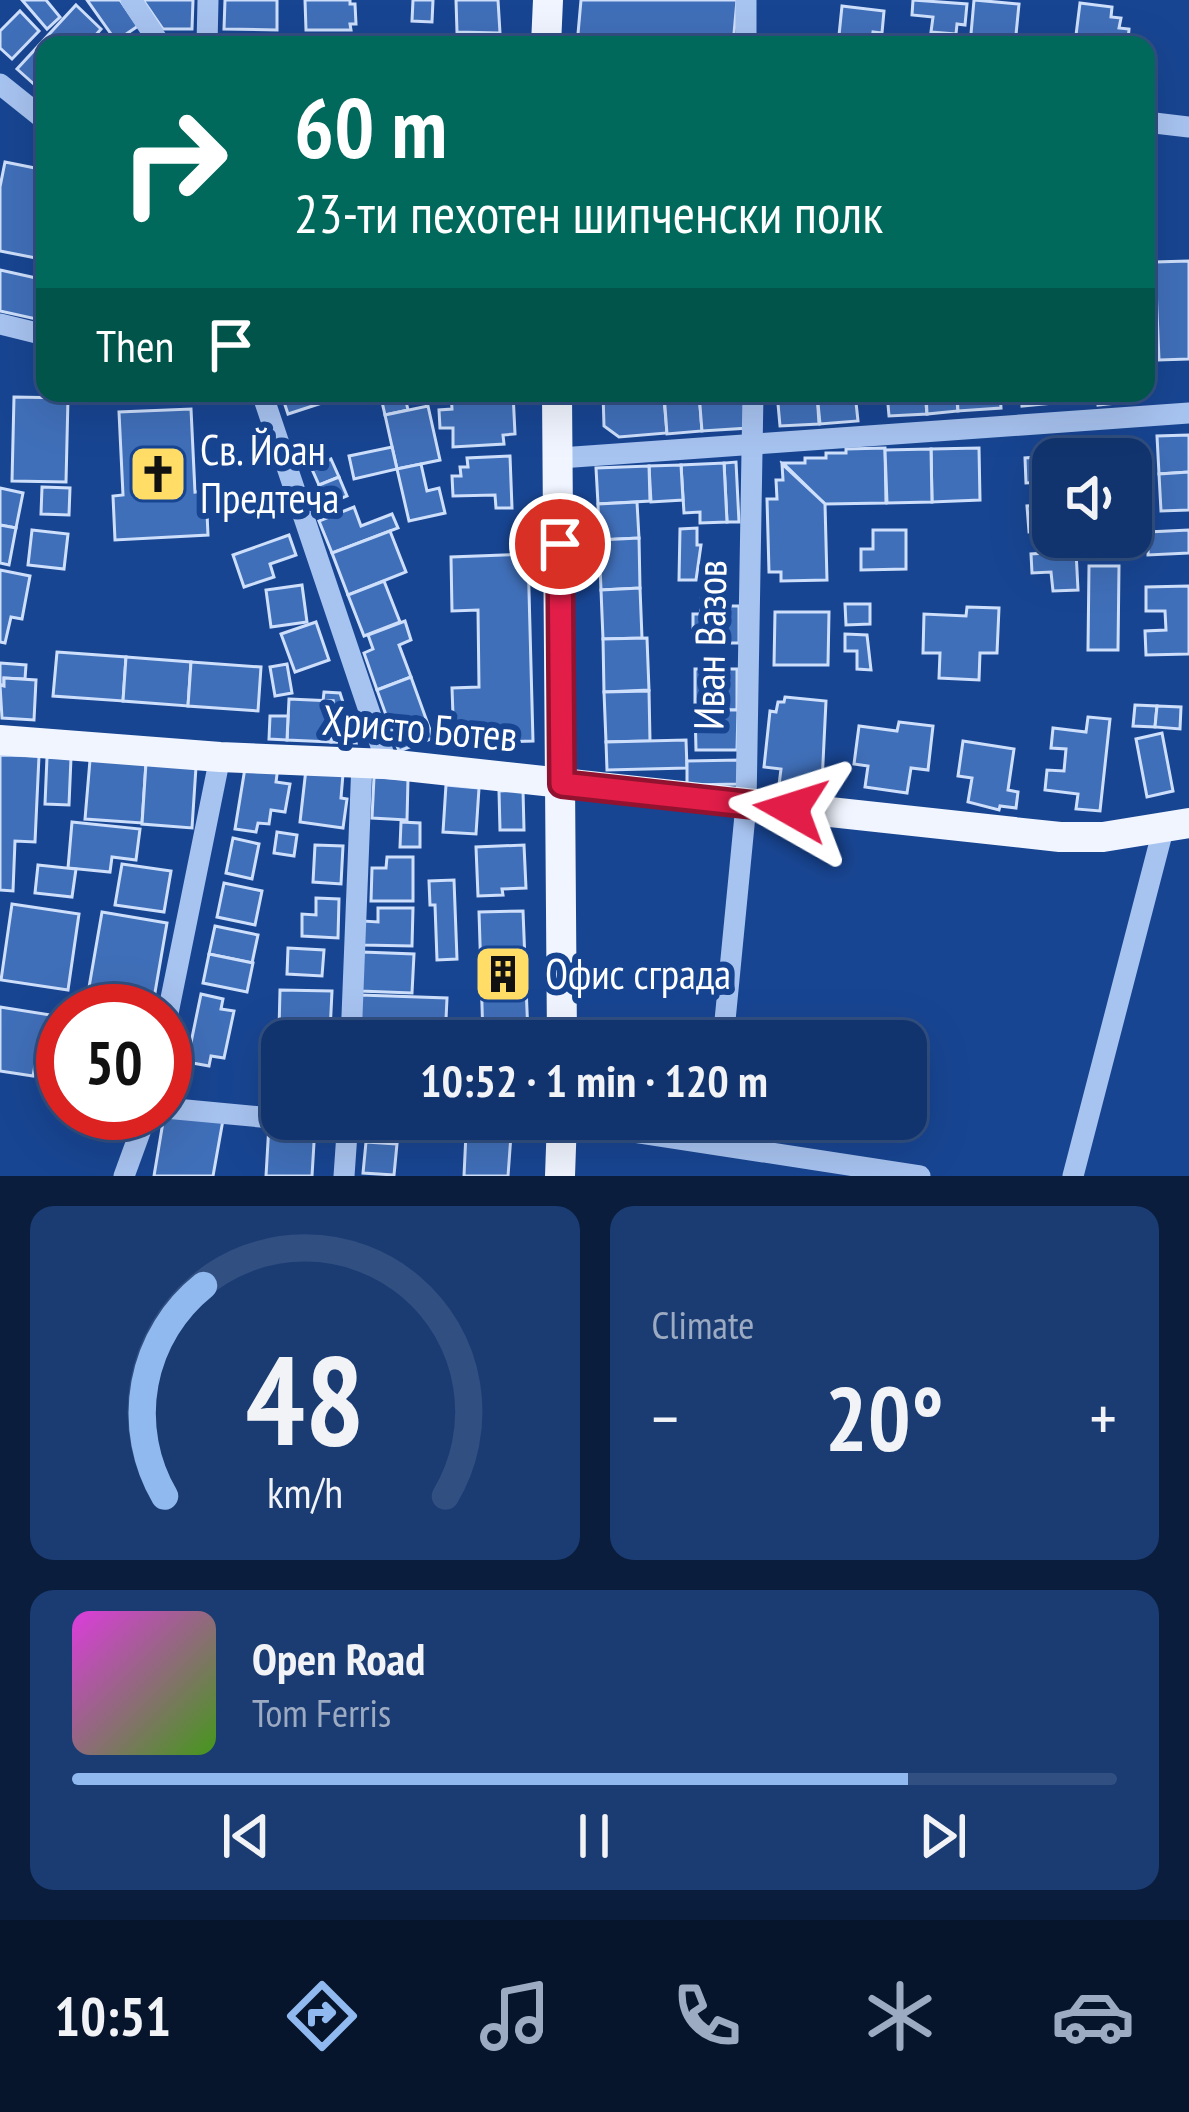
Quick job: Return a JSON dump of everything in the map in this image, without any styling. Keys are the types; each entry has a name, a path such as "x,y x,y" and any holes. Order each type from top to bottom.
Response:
{"main road":[{"path":"546,36 548,0"},
{"path":"557,402 562,1020"},
{"name":"Христо Ботев","path":"0,740 374,763 1060,837 1103,837 1176,826"},
{"path":"560,1176 561,1140"}],"street":[{"path":"131,0 155,36"},
{"path":"206,36 208,0"},
{"path":"746,0 746,36"},
{"path":"0,84 36,113"},
{"path":"1155,123 1189,127"},
{"path":"0,324 36,333"},
{"path":"265,402 374,763 353,1020"},
{"name":"Иван Вазов","path":"726,1020 746,805 753,402"},
{"path":"560,458 1189,412"},
{"path":"174,984 220,757"},
{"path":"1072,1176 1176,826"},
{"path":"192,1111 261,1117"},
{"path":"124,1176 137,1140"},
{"path":"344,1176 347,1140"},
{"path":"694,1140 913,1175"}],"building":[{"path":"22,0 46,0 60,17 47,29"},
{"path":"87,0 120,0 138,26 123,36 112,36"},
{"path":"143,0 193,0 192,29 163,29"},
{"path":"225,0 277,0 277,30 224,29"},
{"path":"305,0 350,0 355,4 356,24 350,24 351,30 306,30"},
{"path":"413,0 433,0 432,22 412,21"},
{"path":"456,0 498,0 500,33 457,32"},
{"path":"581,0 737,0 734,36 578,36"},
{"path":"913,0 967,4 965,25 957,24 956,34 931,32 933,17 912,15"},
{"path":"974,0 1019,4 1016,36 971,36"},
{"path":"1080,3 1112,7 1111,17 1121,18 1119,28 1129,29 1128,36 1076,36"},
{"path":"76,5 101,29 95,36 47,36"},
{"path":"842,6 884,11 882,33 839,36"},
{"path":"20,11 39,31 12,59 0,48 0,31"},
{"path":"36,48 36,86 17,69"},
{"path":"5,162 36,168 36,258 0,251"},
{"path":"1189,261 1189,359 1159,360 1155,262"},
{"path":"0,270 36,278 36,319 0,311"},
{"path":"14,397 68,402 66,482 12,481"},
{"path":"284,402 325,402 288,414"},
{"path":"382,402 406,402 408,410 385,415"},
{"path":"452,402 513,402 515,434 503,435 504,444 453,447 453,428 440,428 439,410 452,409"},
{"path":"603,402 664,402 667,433 619,437 604,426"},
{"path":"665,402 700,402 702,431 667,434"},
{"path":"700,402 750,402 749,428 702,431"},
{"path":"778,402 818,402 819,424 780,426"},
{"path":"818,402 856,402 858,421 820,424"},
{"path":"888,402 926,402 927,414 889,416"},
{"path":"926,402 957,402 958,411 927,414"},
{"path":"958,402 1001,402 1001,408 958,411"},
{"path":"428,406 440,460 397,469 385,415"},
{"path":"191,409 195,492 206,491 208,535 115,540 113,496 123,495 119,412"},
{"path":"1189,435 1189,472 1159,474 1157,436"},
{"path":"392,447 397,469 354,479 349,456"},
{"path":"885,448 886,503 825,504 783,463 805,463 805,458 826,458 826,453 846,453 846,449"},
{"path":"979,448 980,500 932,502 931,449"},
{"path":"931,449 932,502 887,503 885,450"},
{"path":"510,456 512,508 496,508 495,495 453,496 452,476 461,476 460,467 468,467 467,458"},
{"path":"1032,457 1032,483 1026,483 1025,458"},
{"path":"331,459 339,477 319,485 311,467"},
{"path":"736,462 739,522 727,522 724,463"},
{"path":"724,463 727,522 700,523 700,512 684,513 681,465"},
{"path":"421,464 427,491 439,488 445,513 409,521 397,469"},
{"path":"782,464 825,504 827,580 781,581 781,572 769,572 767,499 777,499 776,480 783,480"},
{"path":"681,465 683,500 651,502 649,466"},
{"path":"649,466 650,501 598,504 596,468"},
{"path":"1189,472 1189,510 1161,511 1159,474"},
{"path":"339,477 347,496 327,504 319,485"},
{"path":"42,487 70,488 69,515 41,514"},
{"path":"0,488 23,493 16,528 0,525"},
{"path":"637,502 639,538 599,540 598,504"},
{"path":"1027,506 1032,506 1032,532 1029,532"},
{"path":"354,507 361,526 392,514 398,528 332,553 319,521"},
{"path":"0,525 16,528 9,565 0,563"},
{"path":"697,528 697,545 701,545 696,580 679,580 680,529"},
{"path":"32,530 68,534 64,569 28,565"},
{"path":"873,530 906,530 906,569 861,570 861,549 873,549"},
{"path":"1189,530 1189,553 1152,555 1152,532"},
{"path":"390,531 406,572 348,595 332,553"},
{"path":"289,535 296,555 270,564 274,577 244,587 233,555"},
{"path":"639,538 640,588 601,590 599,540"},
{"path":"528,554 533,741 454,743 452,688 479,687 478,610 452,611 451,557"},
{"path":"1031,554 1032,558 1076,558 1078,590 1053,591 1051,572 1032,573"},
{"path":"1089,566 1119,566 1118,650 1088,650"},
{"path":"0,570 30,576 22,619 11,617 5,643 0,642"},
{"path":"384,581 400,622 364,636 348,595"},
{"path":"302,585 307,622 271,627 266,590"},
{"path":"1189,586 1189,654 1146,655 1145,631 1166,630 1165,611 1146,611 1146,587"},
{"path":"640,588 642,638 603,639 601,590"},
{"path":"701,599 724,599 724,606 739,606 739,643 706,643 706,634 693,634 693,614 701,614"},
{"path":"845,604 870,604 870,624 846,625"},
{"path":"967,607 999,608 997,653 980,653 979,680 939,678 940,653 923,653 924,614 966,616"},
{"path":"775,612 829,612 828,665 774,665"},
{"path":"405,621 411,640 399,645 411,677 377,690 364,653 373,649 368,635"},
{"path":"316,622 329,660 295,672 281,634"},
{"path":"845,634 867,635 871,670 857,669 857,651 845,651"},
{"path":"647,638 649,690 604,692 603,639"},
{"path":"57,652 126,657 123,701 53,696"},
{"path":"126,657 191,662 188,706 123,701"},
{"path":"191,662 261,667 258,711 188,706"},
{"path":"0,663 26,665 25,679 4,678 0,685"},
{"path":"287,664 292,693 275,696 270,667"},
{"path":"695,669 737,669 737,710 695,710"},
{"path":"411,677 433,738 399,751 377,690"},
{"path":"4,678 36,680 34,720 2,718 0,685 4,686"},
{"path":"649,691 650,741 606,742 604,692"},
{"path":"324,692 340,693 356,743 331,742 333,701 323,701"},
{"path":"785,697 826,701 822,783 811,782 809,796 778,793 781,769 764,767 770,711 776,712"},
{"path":"289,699 333,701 331,742 287,740"},
{"path":"1135,705 1157,706 1155,727 1133,726"},
{"path":"1157,706 1181,707 1180,729 1155,727"},
{"path":"695,710 738,710 737,750 696,750"},
{"path":"270,716 288,716 287,740 269,739"},
{"path":"1088,717 1110,719 1100,811 1076,809 1078,794 1045,790 1047,770 1064,771 1066,749 1051,748 1053,728 1086,732"},
{"path":"899,722 933,726 928,770 911,768 907,793 865,787 868,766 854,764 859,726 897,731"},
{"path":"1162,733 1173,791 1147,797 1136,739"},
{"path":"686,740 687,768 607,770 606,742"},
{"path":"963,741 1014,749 1008,790 1018,792 1016,808 1000,806 999,810 968,802 972,778 958,776"},
{"path":"0,755 39,756 35,842 15,841 13,891 0,890"},
{"path":"47,757 71,758 69,805 45,804"},
{"path":"90,760 146,763 142,823 85,819"},
{"path":"741,760 741,784 687,785 687,761"},
{"path":"246,762 278,767 276,782 290,784 285,812 271,810 269,824 258,823 256,832 235,829"},
{"path":"146,763 196,767 192,828 142,824"},
{"path":"306,769 343,774 341,798 347,799 343,828 300,822"},
{"path":"374,777 408,779 407,820 372,818"},
{"path":"446,785 479,788 476,834 443,832"},
{"path":"523,790 524,830 500,830 499,791"},
{"path":"72,822 140,829 136,860 112,857 110,872 68,868"},
{"path":"401,822 420,823 420,847 400,847"},
{"path":"277,832 297,835 294,856 274,853"},
{"path":"233,838 259,844 252,879 226,873"},
{"path":"315,845 343,846 341,884 313,882"},
{"path":"524,845 526,888 478,896 476,847"},
{"path":"387,857 413,857 413,901 371,901 372,868 386,868"},
{"path":"122,864 171,871 164,912 115,905"},
{"path":"38,865 76,869 72,897 35,893"},
{"path":"454,880 457,959 437,960 429,881"},
{"path":"224,883 262,891 255,925 217,917"},
{"path":"316,898 339,899 338,938 302,936 302,914 316,915"},
{"path":"12,904 79,914 69,984 1,980"},
{"path":"378,908 413,908 412,946 362,945 363,921 378,922"},
{"name":"Офис сграда","path":"523,911 527,1020 482,1020 479,912"},
{"path":"102,912 167,923 156,984 90,984"},
{"path":"215,926 258,935 252,963 209,954"},
{"path":"288,948 324,950 322,976 287,974"},
{"path":"362,952 414,954 412,993 360,991"},
{"path":"209,954 253,963 247,992 203,983"},
{"path":"280,990 332,991 331,1020 279,1020"},
{"path":"201,994 223,999 221,1009 234,1011 224,1058 211,1056 209,1066 192,1063"},
{"path":"360,995 447,998 446,1020 359,1020"},
{"path":"0,1007 36,1013 33,1076 0,1071"},
{"path":"192,1115 223,1120 213,1176 154,1176 160,1140 192,1140"},
{"path":"268,1140 314,1140 312,1176 266,1176"},
{"path":"466,1140 511,1140 508,1176 464,1176"},
{"path":"366,1142 397,1144 394,1175 363,1173"}],"place":[{"name":"Св. Йоан Предтеча","path":"158,474"},
{"name":"Офис сграда","path":"503,974"}],"route":[{"path":"560,544 562,784 791,809"}]}
